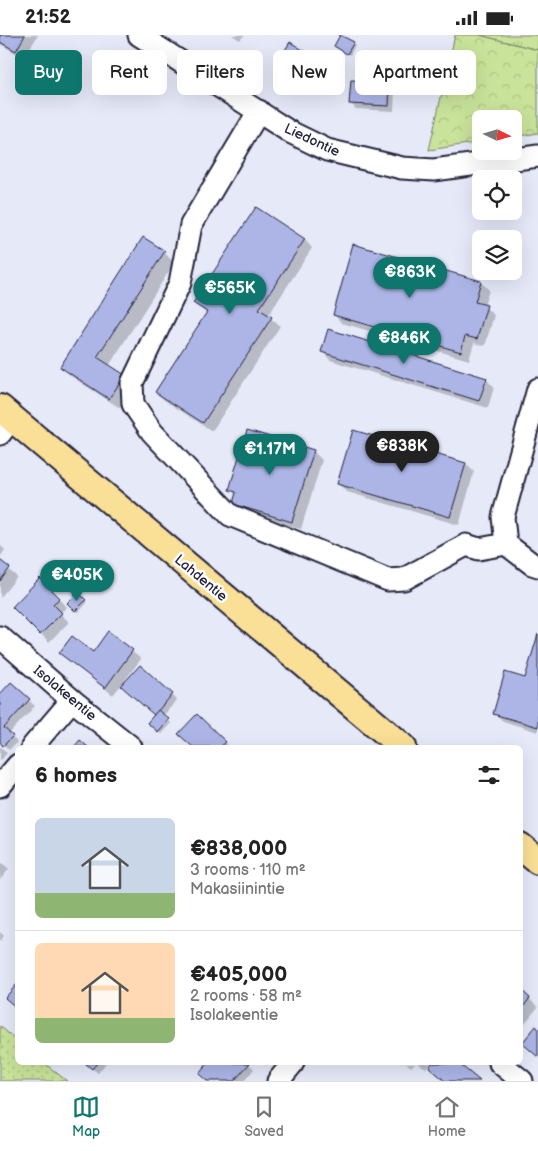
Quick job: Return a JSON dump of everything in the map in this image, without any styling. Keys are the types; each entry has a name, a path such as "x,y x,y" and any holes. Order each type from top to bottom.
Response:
{"main road":[{"name":"Lahdentie","path":"4,420 401,745"},
{"path":"523,848 538,861"}],"street":[{"name":"Liedontie","path":"139,35 290,132 326,150 402,168 434,170 538,156"},
{"path":"259,111 191,225 180,283 132,383 133,404 152,431 230,515 388,579 404,579 466,545 479,549 506,544"},
{"path":"538,389 503,517 506,544 532,564 538,565"},
{"name":"Isolakeentie","path":"0,637 72,700 128,745"},
{"path":"34,745 72,700"},
{"path":"0,786 15,768"},
{"path":"278,1081 291,1065"},
{"path":"502,1065 522,1081"}],"green space":[{"path":"455,35 479,35 538,50 538,133 522,136 522,110 472,110 472,143 429,150 441,95 476,95 476,50 452,50"},
{"path":"479,35 538,35 538,50"},
{"path":"0,1026 15,1039 15,1065 47,1065 67,1081 0,1081"}],"building":[{"path":"0,35 25,35 15,50 0,42"},
{"path":"340,35 354,42 347,54 345,50 340,50 334,46"},
{"path":"290,42 303,50 285,50"},
{"path":"351,80 355,80 355,95 389,95 389,106 349,104"},
{"path":"256,207 305,239 259,309 272,317 203,423 155,392 207,312 193,303"},
{"path":"143,237 165,251 97,357 125,375 109,399 60,367"},
{"path":"353,244 472,278 472,280 481,281 475,302 487,305 477,339 465,336 461,352 333,315"},
{"path":"328,329 487,378 479,401 321,352"},
{"path":"247,430 314,450 292,522 233,504 236,492 229,490"},
{"path":"353,430 466,463 450,517 337,484"},
{"path":"0,560 10,568 0,581"},
{"path":"40,578 60,598 53,604 62,613 40,635 12,607"},
{"path":"78,592 86,600 75,611 67,603"},
{"path":"108,631 133,650 105,688 59,653 72,636 93,652"},
{"path":"538,634 538,727 493,714 505,672 525,678"},
{"path":"140,665 173,694 154,715 121,686"},
{"path":"11,682 30,699 4,728 13,736 3,746 0,742 0,694"},
{"path":"158,710 169,719 158,732 147,723"},
{"path":"197,714 226,742 222,745 191,745 178,734"},
{"path":"80,740 86,745 76,745"},
{"path":"15,986 15,1006 5,998"},
{"path":"523,992 530,998 523,1007"},
{"path":"536,1026 538,1028 538,1057 523,1044"},
{"path":"87,1065 95,1065 92,1069"},
{"path":"206,1065 248,1065 234,1081 207,1081 199,1074"},
{"path":"430,1065 460,1065 480,1081 445,1081 429,1067"}]}
